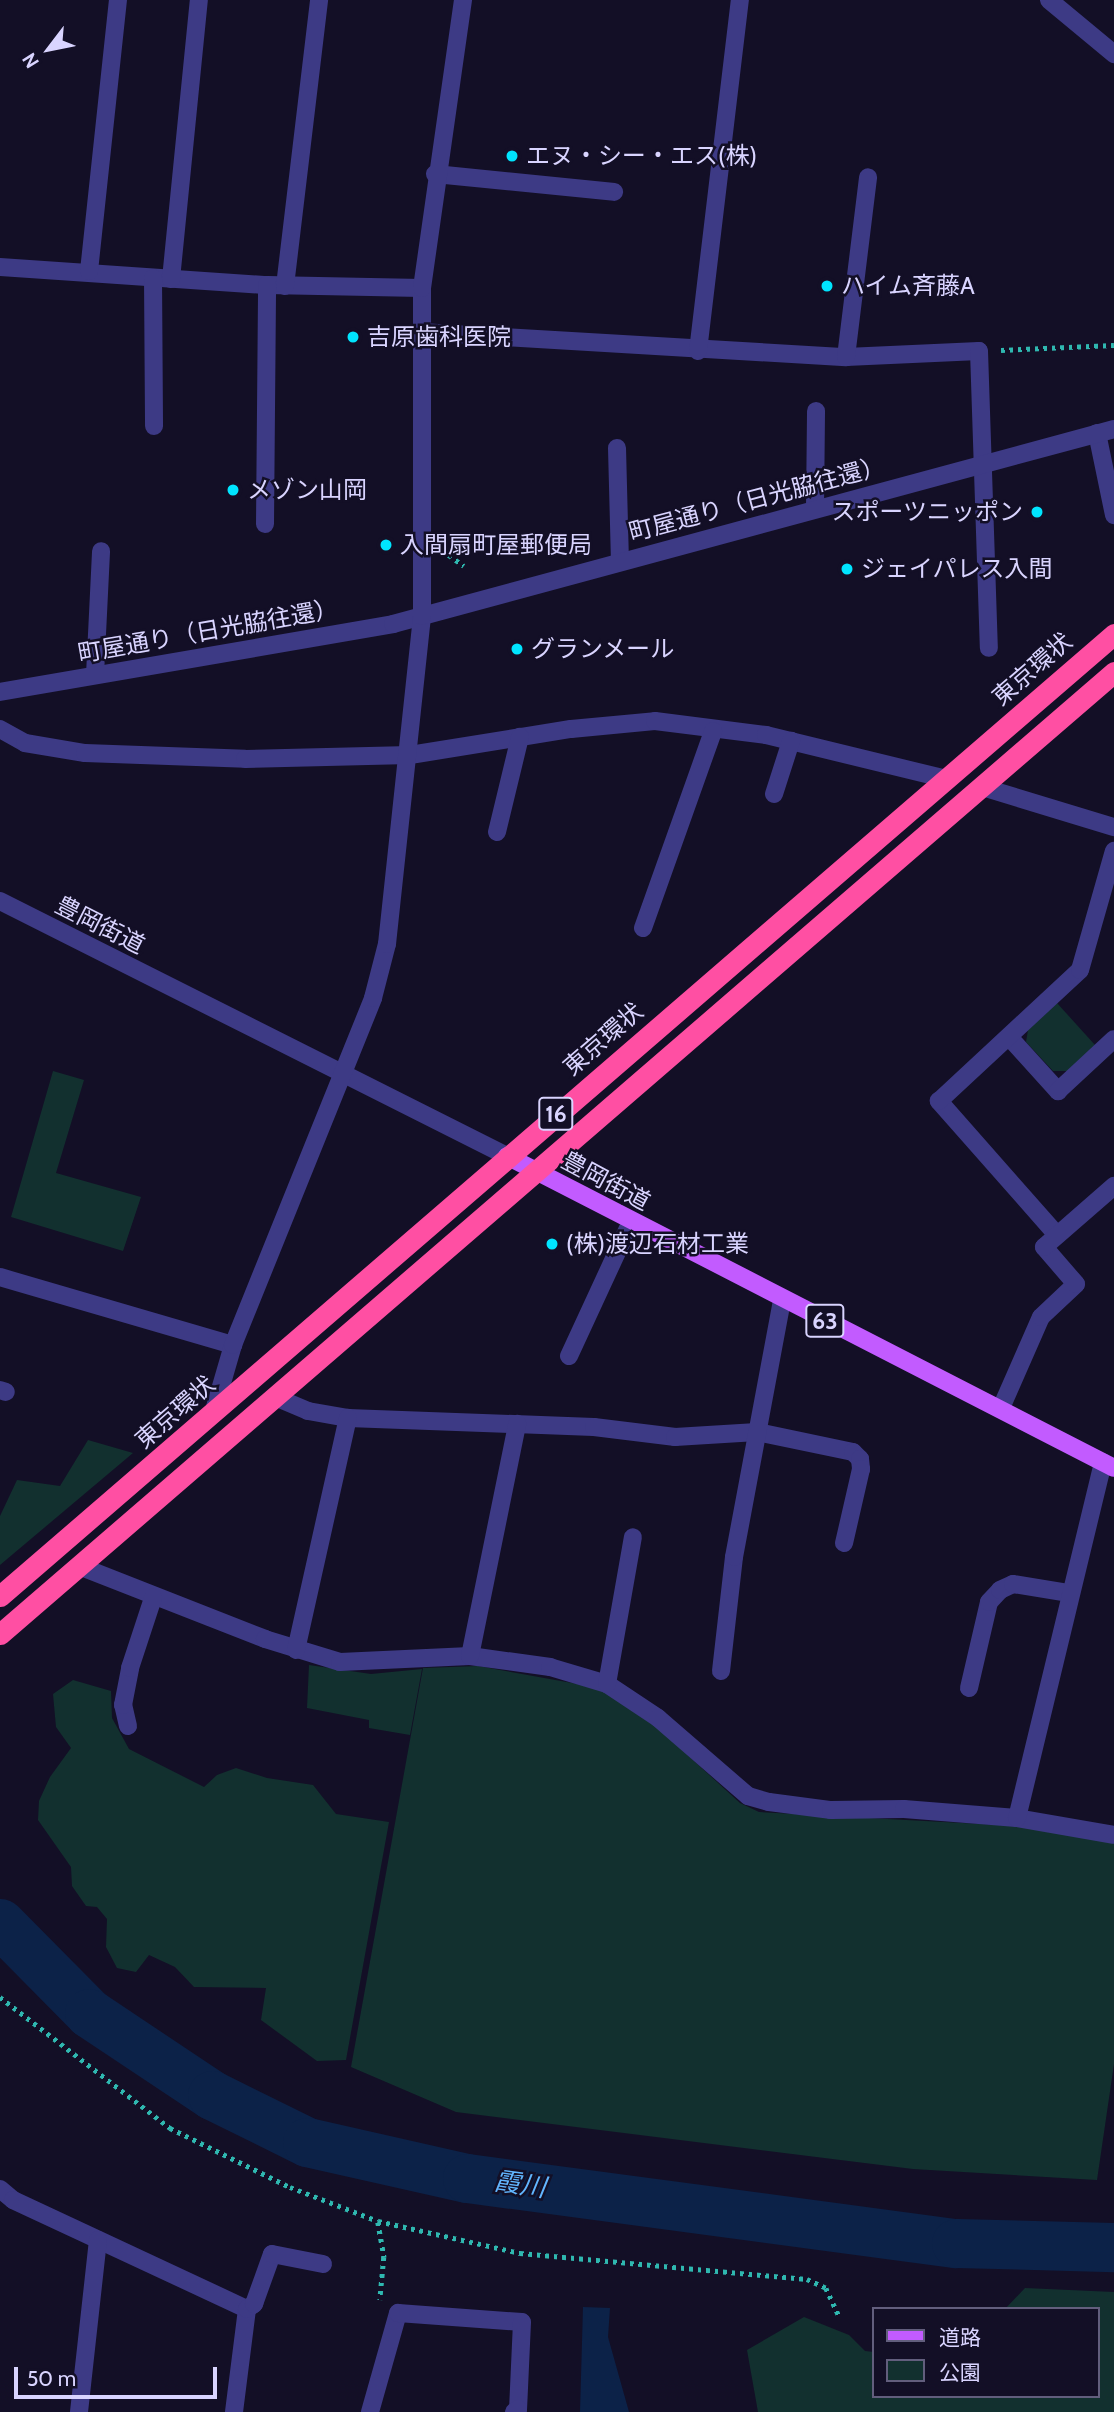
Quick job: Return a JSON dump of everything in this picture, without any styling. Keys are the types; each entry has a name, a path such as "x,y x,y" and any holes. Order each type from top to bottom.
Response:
{"highway":[{"name":"東京環状","path":"0,1595 214,1414 507,1156 1114,634"},
{"name":"16","path":"0,1634 1114,672"}],"main road":[{"name":"豊岡街道","path":"507,1156 631,1223 1109,1465"}],"street":[{"path":"89,271 118,0"},
{"path":"154,426 162,279 199,0"},
{"path":"265,524 276,285 319,0"},
{"path":"214,1414 233,1345 373,998 387,944 410,755 422,616 422,288 435,174 463,0"},
{"path":"698,351 740,0"},
{"path":"1049,0 1114,54"},
{"path":"435,174 614,192"},
{"path":"846,357 868,177"},
{"path":"0,267 276,285 422,288"},
{"path":"421,332 698,351 846,357 979,351 986,463 989,648"},
{"path":"815,509 816,411"},
{"path":"1106,431 1114,515"},
{"name":"町屋通り（日光脇往還）","path":"0,692 422,616 1106,431"},
{"path":"617,448 620,562"},
{"path":"95,675 101,551"},
{"path":"0,729 24,743 85,753 245,759 410,755 520,737 655,721 790,741 946,779"},
{"path":"643,928 713,731"},
{"path":"496,832 520,737"},
{"path":"774,794 790,741"},
{"path":"982,787 1114,827"},
{"path":"1057,1235 939,1101 1010,1038 1080,970 1114,851"},
{"name":"豊岡街道","path":"0,901 343,1076 507,1156"},
{"path":"1010,1038 1058,1091 1114,1039"},
{"path":"1001,1408 1041,1317 1076,1284 1044,1247 1114,1186"},
{"path":"569,1356 631,1223"},
{"path":"0,1277 233,1345"},
{"path":"721,1671 734,1558 782,1300"},
{"path":"275,1397 308,1411 348,1419 517,1424 675,1437 757,1432 853,1451 860,1459 844,1543"},
{"path":"296,1650 348,1419"},
{"path":"470,1656 517,1424"},
{"path":"1017,1818 1069,1593 1109,1465"},
{"path":"607,1684 634,1537"},
{"path":"79,1566 153,1598 296,1650 340,1662 377,1664 470,1656 550,1667 607,1684 658,1718 748,1796 831,1810 904,1810 1017,1818 1114,1835"},
{"path":"969,1688 989,1602 1000,1590 1013,1584 1069,1593"},
{"path":"128,1726 123,1705 127,1680 153,1598"},
{"path":"0,2189 13,2200 247,2309"},
{"path":"79,2412 98,2240"},
{"path":"233,2412 247,2309 254,2304 272,2254 323,2264"},
{"path":"370,2412 397,2313 522,2322 518,2409 514,2412"}],"path":[{"path":"979,351 1114,345"},
{"path":"0,1997 170,2128 290,2187 378,2221 520,2253 807,2278 826,2288 840,2318"},
{"path":"378,2221 384,2257 379,2305"}],"green space":[{"path":"1057,1003 1095,1045 1067,1071 1053,1071 1026,1042 1028,1030"},
{"path":"53,1071 84,1080 56,1173 141,1197 123,1251 11,1217"},
{"path":"88,1440 133,1453 0,1565 0,1516 17,1480 60,1486"},
{"path":"309,1665 371,1674 422,1669 410,1735 369,1728 369,1720 307,1708"},
{"path":"478,1666 600,1688 659,1729 740,1803 759,1812 1020,1826 1114,1843 1114,2064 1097,2180 913,2169 456,2112 351,2067 423,1668"},
{"path":"73,1680 111,1691 112,1718 129,1749 204,1787 217,1775 236,1768 267,1778 313,1785 336,1814 389,1822 346,2060 317,2061 261,2020 266,1988 194,1987 175,1967 149,1955 136,1972 117,1968 106,1947 107,1919 97,1907 86,1906 72,1886 71,1867 38,1820 39,1801 50,1777 71,1748 56,1727 53,1694"},
{"path":"1025,2288 1114,2292 1114,2412 758,2412 747,2350 804,2317 849,2335 865,2351 872,2352 872,2398 1100,2398 1100,2307 1007,2307"}],"water":[{"path":"583,2307 610,2308 608,2337 629,2412 580,2412"}],"waterway":[{"name":"霞川","path":"0,1923 89,2013 212,2095 307,2142 467,2178 956,2243 1114,2247"}],"place":[{"name":"エヌ・シー・エス(株)","path":"512,156"},
{"name":"ハイム斉藤A","path":"827,286"},
{"name":"吉原歯科医院","path":"353,337"},
{"name":"メゾン山岡","path":"233,490"},
{"name":"スポーツニッポン","path":"1037,512"},
{"name":"入間扇町屋郵便局","path":"386,545"},
{"name":"ジェイパレス入間","path":"847,569"},
{"name":"グランメール","path":"517,649"},
{"name":"(株)渡辺石材工業","path":"552,1244"}]}
